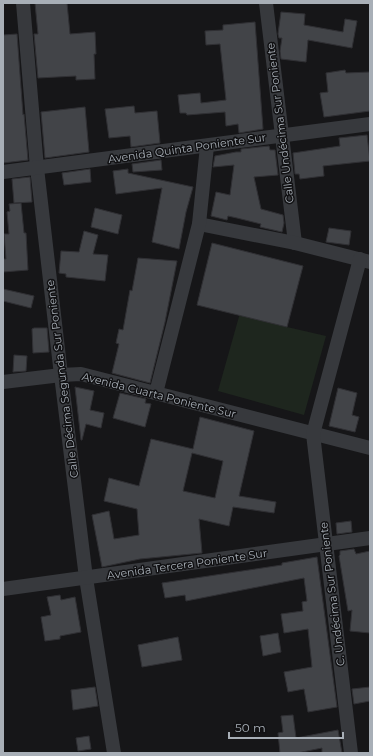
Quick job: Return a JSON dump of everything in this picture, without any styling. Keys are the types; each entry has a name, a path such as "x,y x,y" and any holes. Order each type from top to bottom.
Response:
{"street":[{"name":"Calle Décima Segunda Sur Poniente","path":"24,3 37,168 61,375 86,578 114,753"},
{"name":"Calle Undécima Sur Poniente","path":"266,3 295,243"},
{"name":"Avenida Quinta Poniente Sur","path":"3,172 370,124"},
{"path":"156,393 199,224 207,146"},
{"path":"199,224 295,243 365,260 313,434"},
{"name":"Avenida Cuarta Poniente Sur","path":"3,382 81,374 370,448"},
{"name":"C. Undécima Sur Poniente","path":"313,434 351,753"},
{"name":"Avenida Tercera Poniente Sur","path":"3,589 370,538"}],"shaded area":[{"path":"240,313 287,327 326,336 304,415 218,391"}],"building":[{"path":"35,3 67,3 70,34 95,32 95,79 76,80 76,76 38,78 34,34 38,34"},
{"path":"281,12 305,14 304,25 343,32 345,19 357,21 352,48 308,40 306,62 281,59 280,51 282,38 279,38 278,34"},
{"path":"255,22 263,129 239,133 238,124 226,126 225,112 187,115 186,113 180,113 178,95 200,93 201,103 226,100 220,44 206,45 205,31 223,30 223,25"},
{"path":"17,34 28,160 3,163 3,35"},
{"path":"345,70 346,73 370,72 370,111 324,117 320,93 328,92 326,73"},
{"path":"134,106 135,113 157,111 160,143 131,147 130,136 109,138 105,109"},
{"path":"85,107 89,152 45,158 41,112"},
{"path":"367,135 370,161 323,166 324,176 300,179 299,174 295,174 293,153 340,146 339,138"},
{"path":"269,146 270,150 275,150 278,175 254,177 261,209 283,215 284,223 282,232 260,227 261,224 237,218 228,216 227,220 211,216 216,192 230,195 234,165 213,167 215,156 241,152 241,149"},
{"path":"161,160 162,170 133,172 132,164"},
{"path":"90,169 91,182 64,185 62,173"},
{"path":"128,169 128,173 193,187 186,212 179,249 152,242 162,188 116,194 113,171"},
{"path":"30,177 32,202 14,203 12,179"},
{"path":"21,203 24,233 26,233 28,270 3,272 3,259 6,259 4,234 9,234 7,212 10,211 9,204"},
{"path":"95,208 122,215 118,234 91,227"},
{"path":"329,228 351,231 349,245 326,242"},
{"path":"84,231 98,235 93,254 108,255 105,281 66,277 66,274 59,273 61,251 79,252"},
{"path":"212,243 303,266 287,327 197,305"},
{"path":"138,258 177,261 165,322 150,383 112,373 119,344 116,343 119,329 123,330 130,290 132,291"},
{"path":"3,289 34,296 31,308 3,301"},
{"path":"47,328 49,352 33,353 32,329"},
{"path":"14,355 27,356 26,371 13,372"},
{"path":"75,387 94,391 90,410 104,413 101,428 86,424 82,440 81,440"},
{"path":"338,388 357,393 352,415 359,417 355,432 329,426"},
{"path":"120,393 146,399 145,403 151,404 145,427 113,418"},
{"path":"200,417 254,431 239,496 276,502 274,513 233,507 229,526 199,519 202,553 140,559 102,567 92,515 109,511 114,539 139,535 137,509 104,501 109,478 139,486 151,439 193,449","holes":["192,453 223,461 215,498 183,491"]},
{"path":"351,521 352,532 337,534 336,523"},
{"path":"354,549 356,554 370,551 370,633 350,631 352,610 348,611 339,556 340,551"},
{"path":"317,557 337,707 308,712 304,689 288,692 284,672 312,667 308,629 284,633 281,614 303,611 302,602 307,601 304,578 186,601 185,595 165,598 162,583 282,565 282,563"},
{"path":"60,595 61,600 75,597 81,632 60,636 60,639 45,641 41,617 51,615 47,597"},
{"path":"278,633 281,652 263,656 260,636"},
{"path":"178,637 182,660 142,667 138,645"},
{"path":"95,687 98,706 73,710 71,690"},
{"path":"370,687 370,701 354,704 352,689"},
{"path":"293,715 296,738 338,730 342,753 322,753 322,748 297,753 280,753 278,733 283,732 281,716"},
{"path":"89,736 91,749 78,751 76,738"}]}
